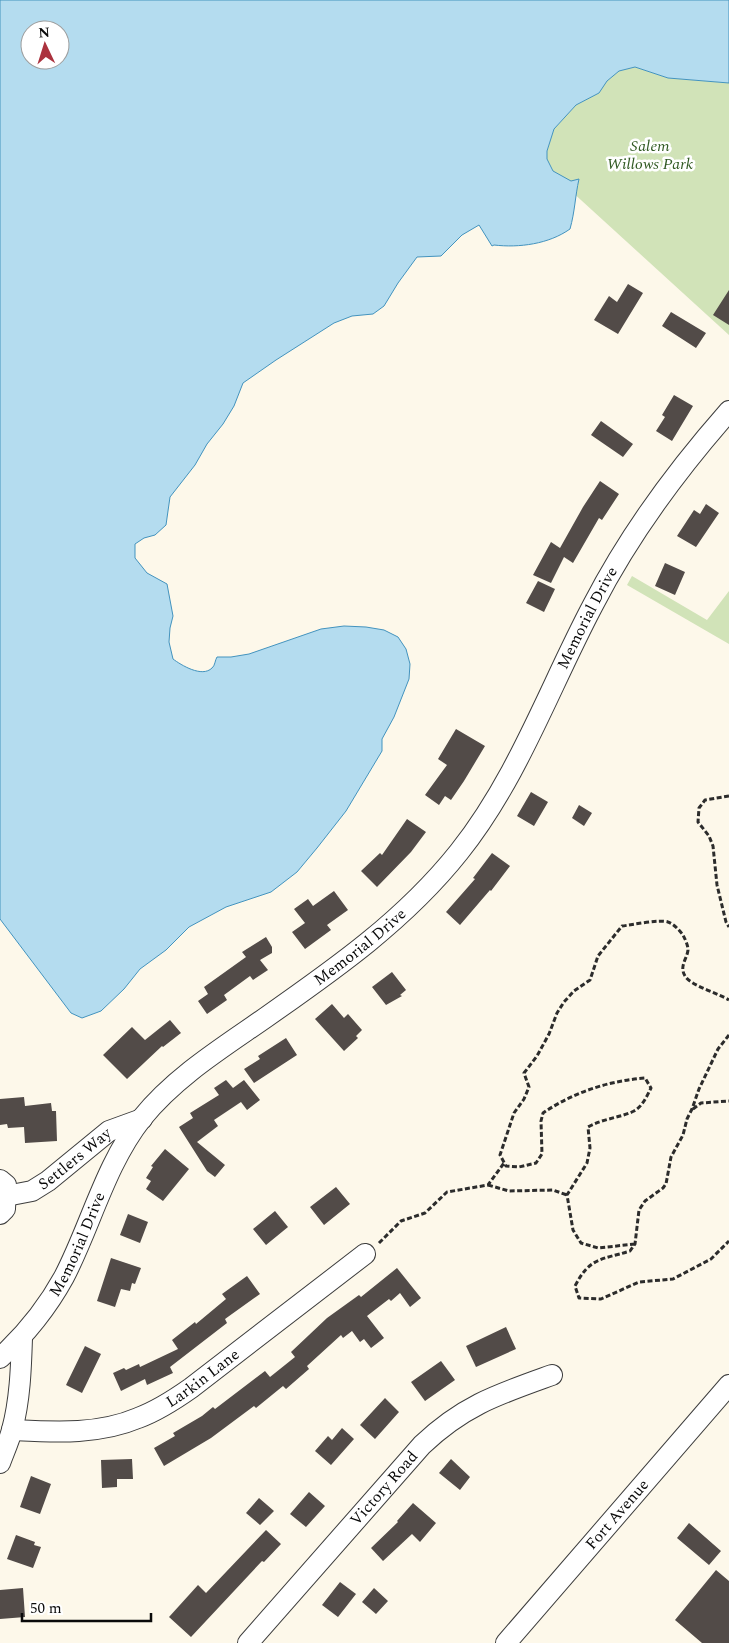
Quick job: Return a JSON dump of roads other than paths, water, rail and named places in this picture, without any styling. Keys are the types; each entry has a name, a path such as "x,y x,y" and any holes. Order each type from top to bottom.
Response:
{"street":[{"name":"Memorial Drive","path":"0,1358 22,1338 51,1299 65,1275 124,1143 162,1096 184,1077 337,967 384,930 434,882 459,853 480,825 505,784 578,634 614,568 637,531 682,468 729,411"},
{"name":"Settlers Way","path":"2,1197 32,1191 48,1181 109,1131 142,1119"},
{"name":"Larkin Lane","path":"12,1430 83,1431 109,1427 136,1419 164,1406 191,1388 365,1254"},
{"path":"0,1463 12,1430 18,1401 22,1338"},
{"name":"Victory Road","path":"248,1643 422,1445 440,1428 478,1404 500,1393 552,1375"},
{"name":"Fort Avenue","path":"506,1643 729,1386"}],"water":[{"path":"0,0 729,0 729,83 668,78 635,67 619,71 607,81 599,93 576,105 554,129 547,151 547,159 553,171 571,181 579,179 570,229 553,238 534,244 492,246 479,225 462,235 441,256 417,257 384,306 373,314 352,316 334,323 243,383 234,406 223,424 170,497 166,525 155,535 144,538 135,544 135,558 147,573 167,584 173,616 169,642 173,659 181,664 197,671 208,671 213,667 217,657 249,654 321,629 344,626 366,627 384,630 398,637 406,649 410,664 409,679 394,717 382,739 382,751 346,811 297,872 271,892 226,907 189,927 166,950 140,969 124,989 101,1011 82,1018 71,1013 0,919"}],"park label":[{"name":"Salem Willows Park","path":"650,155"}]}
